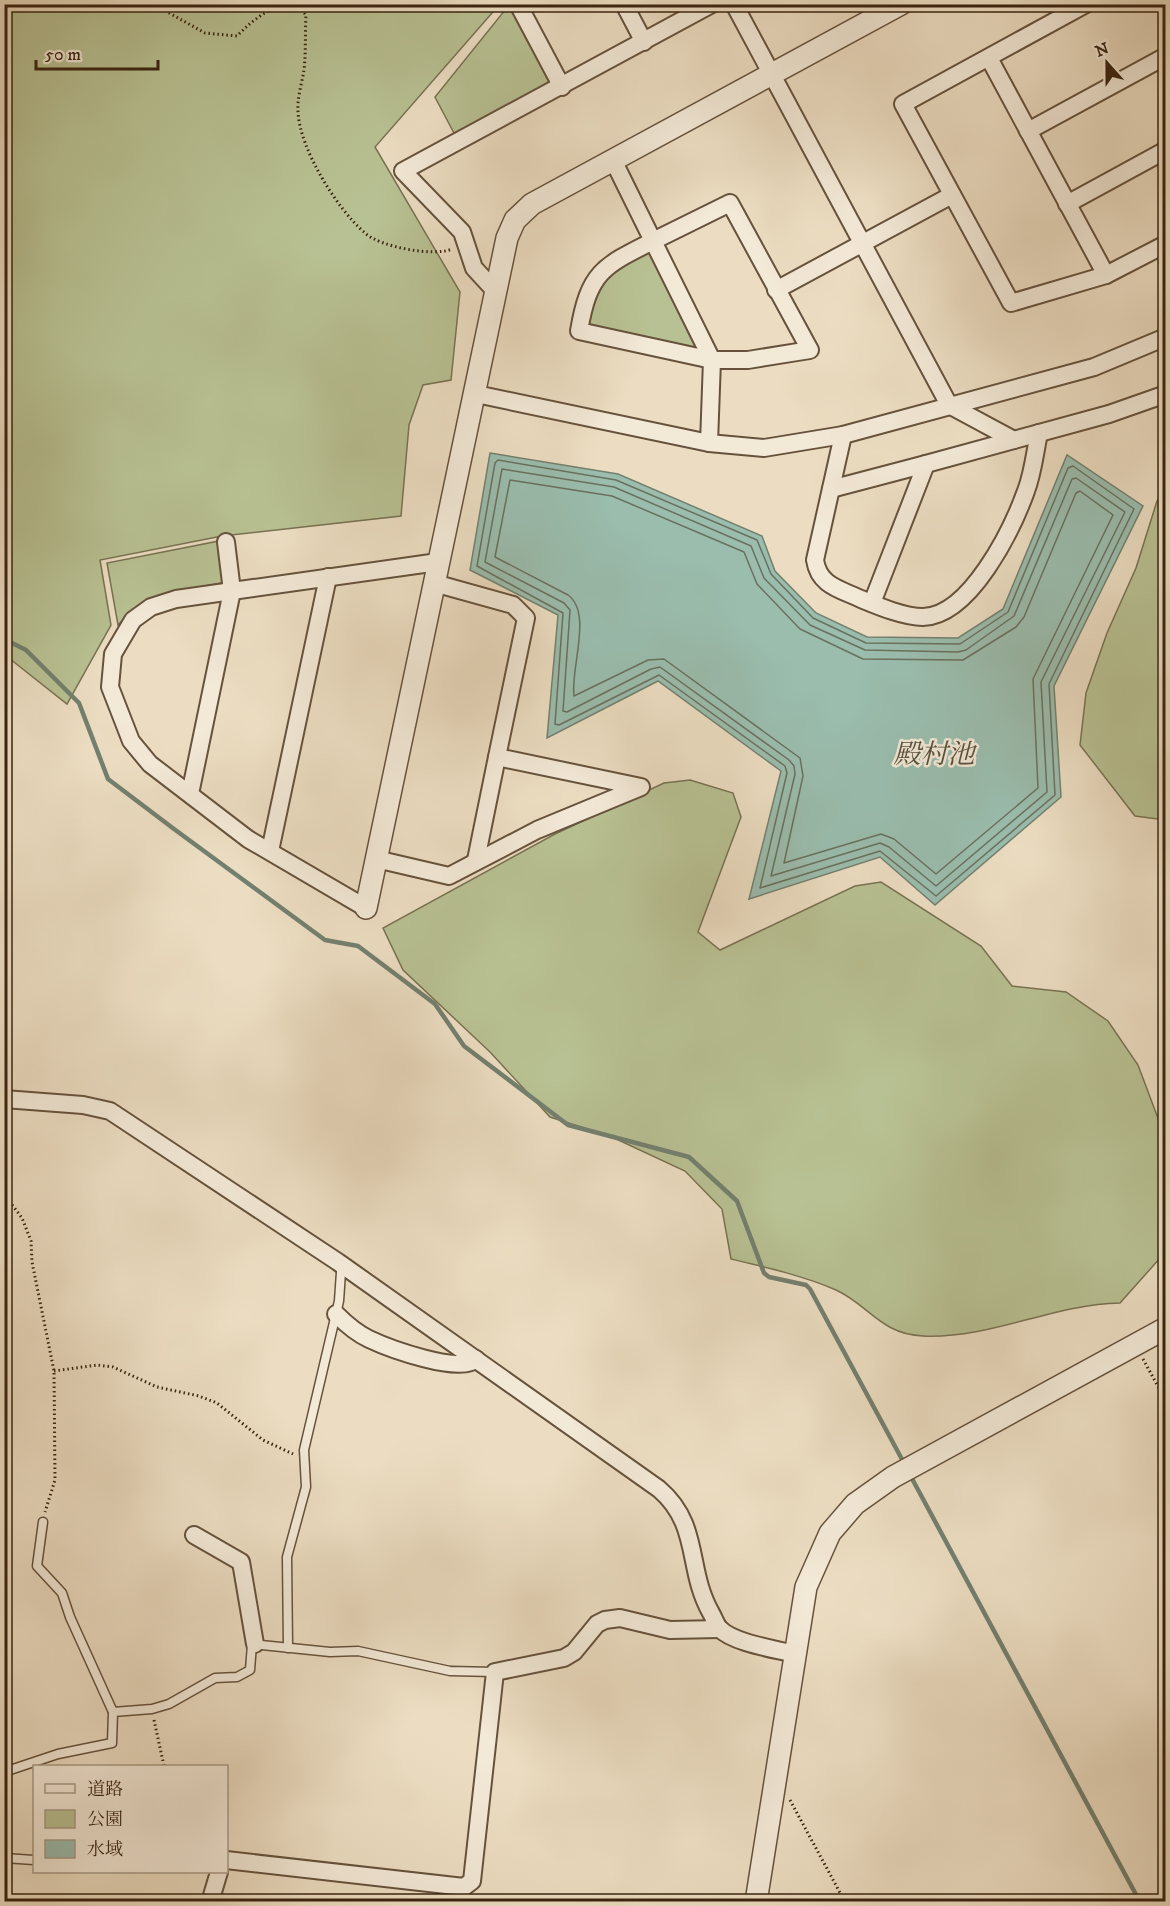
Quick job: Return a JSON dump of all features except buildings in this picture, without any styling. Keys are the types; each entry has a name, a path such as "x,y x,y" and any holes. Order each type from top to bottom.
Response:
{"street":[{"path":"518,4 562,87"},
{"path":"624,4 644,42"},
{"path":"497,293 474,268 468,242 462,232 403,171 712,4"},
{"path":"734,4 949,405 1014,440"},
{"path":"438,562 176,599 151,608 133,620 113,654 110,687 131,741 150,764 248,839 366,908 507,238 515,220 532,204 901,4"},
{"path":"1086,4 903,104 1011,303 1106,275 1166,244"},
{"path":"1028,131 1166,56"},
{"path":"989,58 1106,275"},
{"path":"1067,204 1166,150"},
{"path":"612,160 712,360 709,443"},
{"path":"776,290 952,195"},
{"path":"730,202 776,290 810,350 747,360 712,360 579,331 582,314 596,276 611,262 730,202"},
{"path":"476,394 709,443 764,448 843,435 1094,367 1166,337"},
{"path":"831,489 1109,414 1166,394"},
{"path":"843,435 815,560 817,569 827,584 872,603 920,617 951,606 967,595 1006,536 1027,490 1039,433"},
{"path":"872,603 926,464"},
{"path":"190,794 232,591 226,542"},
{"path":"270,851 328,577"},
{"path":"434,583 513,605 526,618 476,860"},
{"path":"376,859 449,876 537,830 641,787 497,757"},
{"path":"4,1099 84,1105 110,1110 345,1267 669,1498 683,1518 693,1548 701,1595 720,1629 730,1636 795,1654"},
{"path":"336,1314 362,1335 404,1353 464,1365 476,1359"},
{"path":"756,1902 806,1587 830,1533 855,1504 893,1477 1166,1328"},
{"path":"194,1534 241,1562 255,1644"},
{"path":"228,1860 464,1887 472,1881 495,1671 564,1658 574,1652 597,1624 605,1620 620,1618 670,1630 720,1629"},
{"path":"210,1902 216,1873"}],"lane":[{"path":"288,1648 287,1557 306,1487 304,1450 336,1314 341,1272 345,1267"},
{"path":"4,1772 58,1754 112,1743 112,1712 70,1617 62,1593 37,1566 43,1522"},
{"path":"112,1712 152,1709 169,1704 215,1678 246,1674 250,1670 252,1644 358,1651 450,1671 495,1671"},
{"path":"4,1858 33,1860"}],"path":[{"path":"153,4 205,33 237,36 255,18 272,9 287,5 299,7 306,15 304,67 298,111 307,150 350,217 366,235 397,246 424,252 445,252 468,242"},
{"path":"4,1194 22,1218 30,1241 32,1262 54,1371 55,1480 43,1522"},
{"path":"1135,1345 1166,1401"},
{"path":"54,1371 97,1365 113,1367 157,1387 199,1396 217,1403 263,1440 305,1461"},
{"path":"152,1709 164,1765"},
{"path":"776,1774 845,1902"}],"green space":[{"path":"5,5 499,5 375,147 460,292 451,380 423,385 409,425 401,516 222,536 100,560 111,625 67,704 5,655"},
{"path":"509,5 549,81 548,85 455,135 435,97"},
{"path":"645,252 651,253 695,341 695,348 593,326 588,322 597,296 608,279 622,266"},
{"path":"1165,491 1165,820 1135,816 1080,745 1086,693 1107,633 1136,568 1157,501"},
{"path":"219,541 225,579 221,583 179,591 152,600 140,606 118,625 107,563"},
{"path":"690,780 733,793 741,817 698,932 720,950 855,886 881,882 981,946 1012,986 1066,992 1108,1021 1138,1065 1165,1137 1166,1232 1160,1237 1161,1257 1120,1303 1071,1309 973,1332 923,1336 908,1334 885,1325 847,1296 824,1285 731,1259 722,1209 685,1171 612,1137 550,1117 490,1052 403,970 383,928 555,834 664,783"}],"water":[{"name":"殿村池","path":"490,453 618,474 762,536 775,571 816,613 867,637 958,638 1003,609 1067,455 1143,506 1054,686 1061,797 935,905 880,857 749,899 781,771 658,681 547,738 558,615 470,570"}],"waterway":[{"path":"4,639 26,650 79,703 108,779 174,829 325,940 358,946 435,1004 464,1046 568,1125 689,1157 737,1201 764,1273 769,1277 806,1285 810,1289 904,1463"},
{"path":"909,1473 1140,1902"}]}
